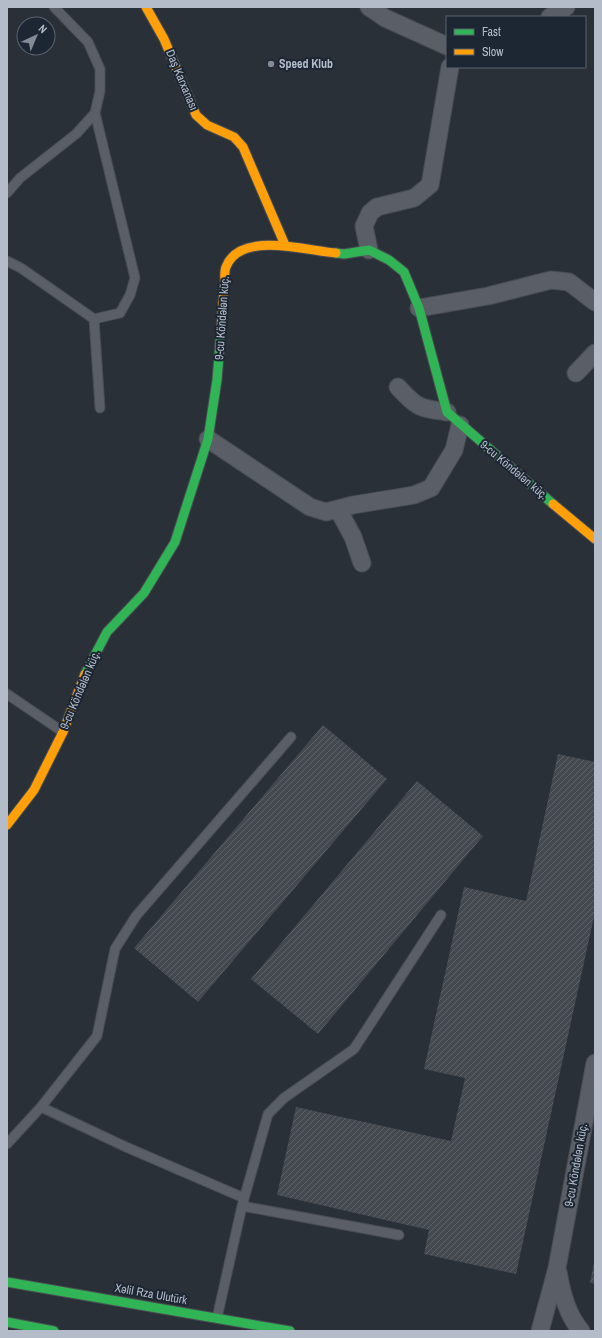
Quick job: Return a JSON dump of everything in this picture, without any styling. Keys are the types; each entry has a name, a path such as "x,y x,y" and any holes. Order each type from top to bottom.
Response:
{"street":[{"name":"Daş Karxanası","path":"146,7 164,39 196,115 207,125 234,137 243,147 285,245"},
{"path":"368,7 385,18 446,46"},
{"path":"552,16 566,7"},
{"path":"369,250 364,226 370,213 377,207 414,198 430,185 450,68"},
{"name":"9-cu Köndələn küç.","path":"7,825 34,790 63,732 88,667 107,632 144,593 160,569 175,542 208,439 217,380 226,267 237,253 254,246 285,245 319,252 344,254 369,250 390,260 404,272 419,308 447,412 460,425 595,539"},
{"path":"419,308 488,296 551,280 569,282 595,302"},
{"path":"576,373 595,353"},
{"path":"398,387 413,404 421,408 447,412"},
{"path":"208,439 310,506 326,512 414,495 431,488 454,450 460,425"},
{"path":"338,509 353,537 362,563"},
{"name":"9-cu Köndələn küç.","path":"541,1329 557,1268 591,1103 595,1063"},
{"path":"557,1268 564,1300 577,1326"},
{"name":"Xəlil Rza Ulutürk","path":"7,1282 290,1331"},
{"path":"541,1329 548,1316 556,1310 566,1314 577,1326"},
{"path":"7,1322 54,1331"}],"lane":[{"path":"54,7 88,42 100,69 100,91 95,113 135,278 130,295 120,313 94,320"},
{"path":"7,193 20,178 76,134 95,113"},
{"path":"7,261 21,268 94,320"},
{"path":"94,320 100,408"},
{"path":"7,695 63,732"},
{"path":"7,1144 42,1107 97,1036 115,949 136,916 291,737"},
{"path":"217,1318 243,1202 268,1114 284,1098 354,1049 441,915"},
{"path":"42,1107 243,1202 399,1235"}],"building":[{"path":"323,725 387,779 198,1002 134,948"},
{"path":"558,754 595,762 595,912 516,1274 424,1254 429,1230 277,1195 296,1107 451,1141 465,1078 424,1069 464,887 526,901"},
{"path":"417,781 483,836 318,1034 251,979"},
{"path":"595,1263 595,1284 590,1283"}],"traffic: fast":[{"path":"336,253 344,254 369,250 389,260 404,272 419,308 447,412 553,504"},
{"path":"85,674 107,632 144,593 175,542 208,439 217,380 221,331"},
{"path":"7,1282 290,1331"},
{"path":"7,1322 54,1331"}],"traffic: slow":[{"path":"146,7 164,39 196,115 207,125 234,137 243,147 285,245"},
{"path":"221,331 225,270 234,256 245,249 276,245 336,253"},
{"path":"553,504 595,539"},
{"path":"7,825 34,790 63,732 85,674"}],"place":[{"name":"Speed Klub","path":"271,64"}]}
